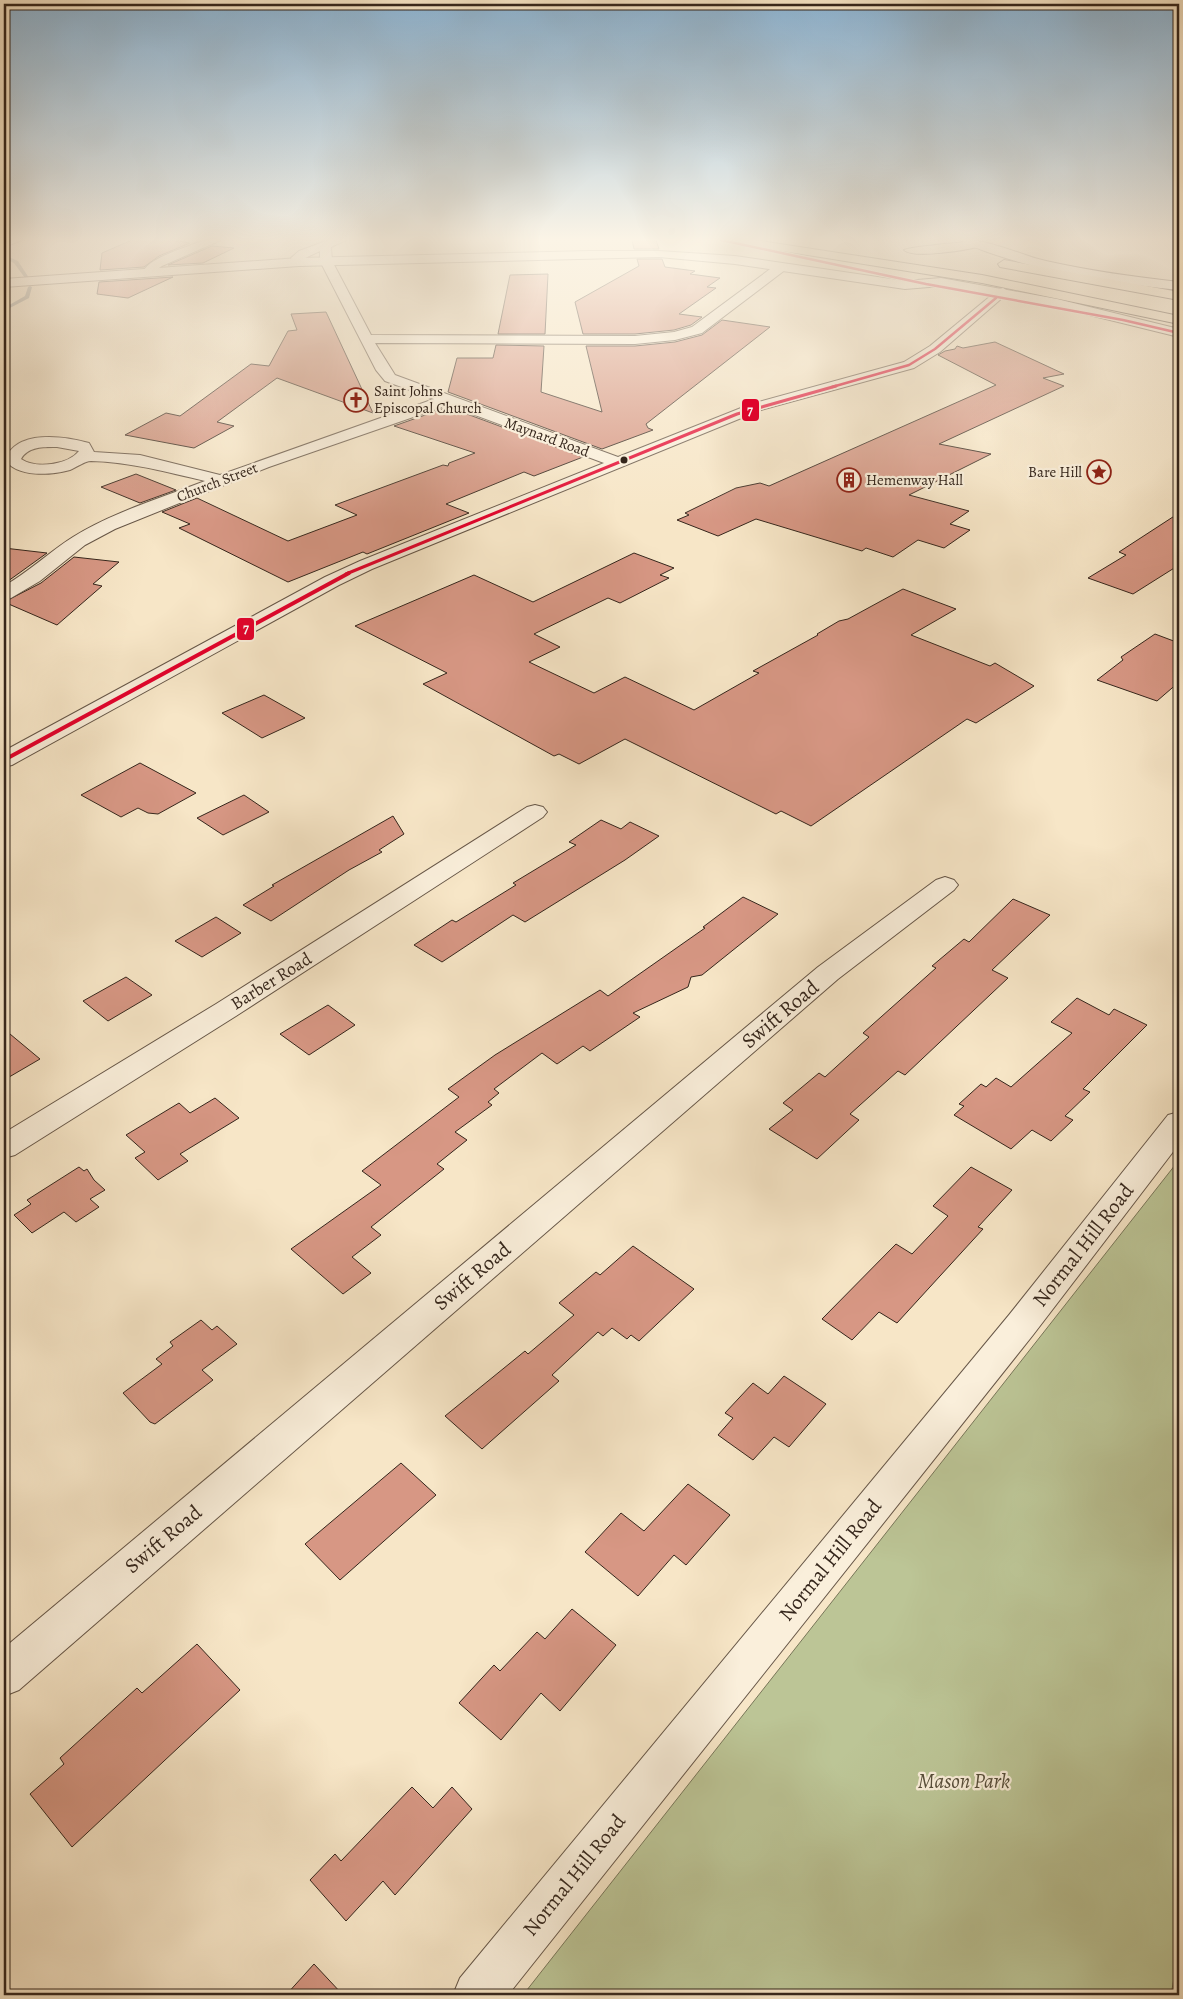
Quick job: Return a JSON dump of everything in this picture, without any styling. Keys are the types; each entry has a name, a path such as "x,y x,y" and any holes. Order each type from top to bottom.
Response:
{"street":[{"name":"Maynard Road","path":"364,333 381,367 390,378 619,463"},
{"path":"366,338 635,340 675,336 683,333"},
{"path":"4,760 350,572 756,407 909,365 935,349 954,333"},
{"name":"Church Street","path":"4,594 33,577 93,533 219,480 446,400"},
{"path":"85,456 140,460 219,480"},
{"name":"Barber Road","path":"4,1147 226,1010 535,812"},
{"name":"Swift Road","path":"4,1675 678,1103 785,1009 945,884"},
{"name":"Normal Hill Road","path":"476,1995 1021,1325 1179,1123"}],"green space":[{"name":"Mason Park","path":"1179,1160 1179,1950 1171,1995 523,1995"}],"building":[{"path":"287,333 336,333 373,413 277,378 217,422 234,426 194,448 125,435 166,413 180,416 251,364 269,366"},
{"path":"498,333 545,333 545,334"},
{"path":"583,333 642,333 635,334"},
{"path":"704,333 762,333 646,424 648,428 653,430 602,449 448,392 457,358 493,358 496,345 544,346 541,392 602,412 586,346 635,346 675,342"},
{"path":"995,342 1064,374 1043,378 1064,386 939,444 991,454 909,495 969,511 950,524 970,530 944,548 918,540 893,557 866,548 862,551 756,519 718,536 677,520 689,515 685,513 736,488 760,483 769,486 996,385 938,355 955,349 957,346 963,348"},
{"path":"448,407 583,457 534,476 524,472 446,504 469,513 367,554 363,552 288,582 179,528 190,524 162,512 197,498 288,541 357,515 335,505 443,465 448,466 449,463 475,453 394,426"},
{"path":"136,474 176,490 140,503 101,487"},
{"path":"1179,513 1179,565 1133,594 1088,578 1126,555 1119,552"},
{"path":"4,548 47,553 4,584"},
{"path":"634,553 674,568 660,575 669,578 620,603 608,598 534,634 560,647 529,662 594,693 625,677 694,710 759,673 753,671 818,635 839,621 848,619 903,589 956,609 911,635 990,666 995,663 1034,686 976,723 967,719 811,826 781,811 776,814 625,739 579,764 559,754 554,756 423,684 447,673 355,626 474,575 533,602"},
{"path":"74,557 119,562 93,584 102,586 57,625 4,602 41,583"},
{"path":"1155,634 1179,643 1179,682 1157,701 1097,680 1123,660 1121,657"},
{"path":"264,695 305,718 262,738 222,713"},
{"path":"140,763 196,793 158,814 148,813 138,808 121,817 81,795"},
{"path":"244,795 269,812 223,835 197,818"},
{"path":"393,816 404,834 379,850 382,852 349,870 271,921 243,905 274,886 272,885"},
{"path":"601,820 621,829 630,822 659,836 625,860 525,922 513,915 442,962 414,945 452,920 456,922 516,885 513,883 576,845 569,842"},
{"path":"743,897 778,914 702,975 691,977 688,987 633,1013 640,1017 590,1051 583,1046 557,1064 542,1053 494,1089 499,1093 488,1102 492,1105 455,1132 467,1140 437,1164 444,1169 371,1227 381,1235 352,1257 371,1273 343,1294 291,1249 381,1185 362,1171 459,1097 448,1089 495,1055 600,990 608,996 705,928 703,927"},
{"path":"1013,899 1050,915 992,970 1008,978 905,1075 898,1071 850,1114 859,1120 817,1159 769,1129 793,1110 783,1103 819,1073 825,1077 869,1037 863,1033 936,968 932,966 964,939 969,942"},
{"path":"216,917 241,933 202,957 175,941"},
{"path":"126,977 152,995 108,1021 83,1001"},
{"path":"1077,998 1109,1015 1114,1009 1147,1025 1083,1089 1090,1092 1065,1116 1073,1120 1051,1141 1032,1130 1011,1149 954,1115 964,1106 959,1104 981,1084 986,1087 996,1078 1011,1087 1072,1033 1051,1022"},
{"path":"328,1005 355,1025 309,1055 280,1034"},
{"path":"4,1029 40,1059 4,1080"},
{"path":"215,1098 239,1118 180,1154 188,1161 158,1180 135,1158 145,1152 126,1135 179,1103 190,1113"},
{"path":"79,1167 84,1171 87,1169 94,1180 105,1190 90,1199 99,1207 76,1222 64,1212 32,1233 14,1215 31,1204 27,1200"},
{"path":"971,1167 1012,1190 978,1227 983,1229 897,1323 879,1312 852,1340 822,1319 896,1244 912,1254 948,1216 933,1206"},
{"path":"633,1246 694,1289 639,1341 631,1335 627,1339 612,1328 603,1336 598,1332 552,1375 559,1381 482,1449 445,1416 525,1351 528,1354 574,1315 559,1303 596,1272 600,1275"},
{"path":"201,1320 212,1330 217,1326 237,1344 202,1370 213,1380 155,1424 150,1422 123,1393 162,1364 156,1359 173,1346 170,1342"},
{"path":"784,1376 826,1404 789,1447 774,1437 753,1460 718,1435 733,1418 725,1413 753,1383 768,1394"},
{"path":"401,1463 436,1495 340,1580 305,1544"},
{"path":"688,1484 730,1515 686,1565 674,1555 638,1596 585,1552 621,1513 644,1531"},
{"path":"572,1609 616,1645 560,1711 541,1693 501,1740 459,1703 494,1665 500,1671 537,1632 545,1639"},
{"path":"197,1644 240,1690 72,1847 30,1794 64,1764 60,1758 137,1688 142,1693"},
{"path":"412,1787 433,1808 452,1787 472,1809 395,1895 383,1881 346,1921 310,1880 335,1854 341,1861"},
{"path":"314,1964 343,1995 286,1995"}],"transit line":[{"name":"7","path":"4,760 350,572 737,414 909,365 935,349 954,333"}],"place":[{"name":"Saint Johns Episcopal Church","path":"356,400"},
{"name":"Bare Hill","path":"1099,472"},
{"name":"Hemenway Hall","path":"849,480"}]}
